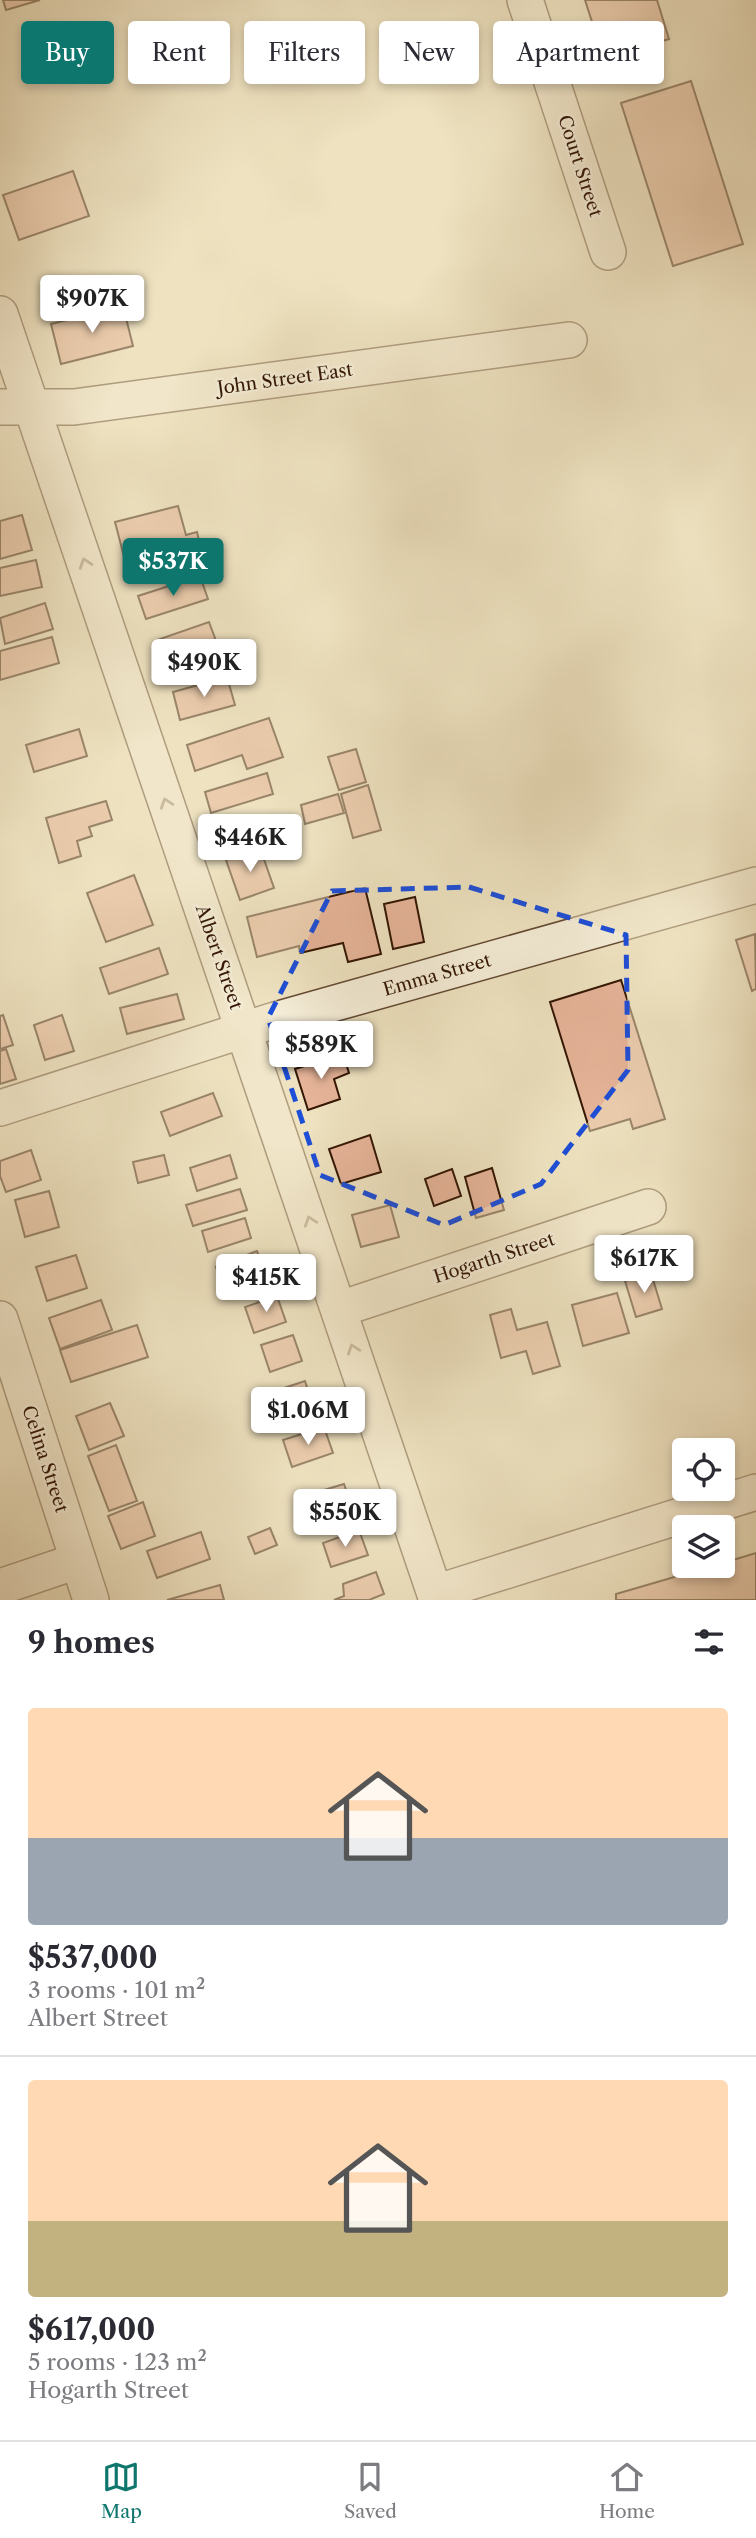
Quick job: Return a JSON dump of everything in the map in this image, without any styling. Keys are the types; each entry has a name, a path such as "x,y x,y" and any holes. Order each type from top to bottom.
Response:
{"street":[{"name":"Court Street","path":"525,0 608,252"},
{"name":"Albert Street","path":"0,314 17,407 244,1030 436,1597"},
{"name":"John Street East","path":"17,407 74,407 569,341"},
{"name":"Emma Street","path":"0,1108 244,1030 756,885"},
{"name":"Hogarth Street","path":"340,1308 648,1209"},
{"name":"Celina Street","path":"0,1319 91,1600"},
{"path":"436,1597 756,1492"},
{"path":"0,1587 77,1561"}],"highlighted area":[{"path":"469,887 626,935 628,1070 541,1184 444,1225 320,1175 268,1018 332,891"}],"building":[{"path":"3,0 40,0 6,10"},
{"path":"585,0 657,0 663,21 592,21"},
{"path":"664,23 669,39 664,41"},
{"path":"691,81 743,244 673,266 621,103"},
{"path":"73,171 89,216 19,240 3,195"},
{"path":"123,306 133,346 61,364 51,324"},
{"path":"178,506 186,535 197,532 203,557 129,576 115,522"},
{"path":"22,515 32,550 0,559 0,521"},
{"path":"36,560 42,587 0,596 0,568"},
{"path":"200,576 208,599 146,619 138,596"},
{"path":"45,603 53,629 5,644 0,618"},
{"path":"209,622 219,649 167,667 157,640"},
{"path":"52,637 59,663 0,680 0,651"},
{"path":"227,677 235,705 180,720 173,692"},
{"path":"269,718 283,757 247,769 242,755 195,771 187,745"},
{"path":"79,729 87,756 34,772 26,745"},
{"path":"356,749 366,782 339,790 328,757"},
{"path":"267,773 273,794 211,813 205,792"},
{"path":"368,785 381,830 353,838 341,794"},
{"path":"338,794 344,813 305,824 301,805"},
{"path":"106,801 112,820 89,827 92,836 77,841 81,856 59,863 46,818"},
{"path":"260,848 274,888 240,900 226,860"},
{"path":"134,875 153,925 106,942 87,893"},
{"path":"365,888 381,954 348,962 343,943 300,953 299,946 257,957 247,917"},
{"path":"415,897 424,942 393,949 384,904"},
{"path":"755,934 756,989 752,991 736,940"},
{"path":"159,948 168,974 109,994 100,968"},
{"path":"621,980 665,1119 633,1129 630,1119 590,1131 550,1002"},
{"path":"177,994 184,1019 127,1034 120,1008"},
{"path":"3,1015 13,1045 0,1049 0,1016"},
{"path":"62,1015 74,1051 45,1060 34,1025"},
{"path":"6,1049 16,1079 0,1084 0,1051"},
{"path":"343,1054 349,1073 334,1079 340,1099 308,1110 295,1069"},
{"path":"213,1093 222,1116 170,1136 161,1112"},
{"path":"370,1135 381,1172 341,1184 329,1149"},
{"path":"31,1150 41,1180 6,1192 0,1176 0,1161"},
{"path":"164,1155 169,1175 138,1183 133,1162"},
{"path":"230,1155 237,1178 197,1191 190,1168"},
{"path":"492,1168 504,1210 476,1218 465,1177"},
{"path":"452,1169 461,1196 434,1206 425,1179"},
{"path":"240,1189 247,1210 193,1226 186,1205"},
{"path":"49,1191 59,1227 25,1237 15,1200"},
{"path":"390,1205 399,1237 361,1247 352,1215"},
{"path":"245,1218 251,1238 208,1252 202,1231"},
{"path":"257,1251 266,1276 225,1291 216,1267"},
{"path":"76,1255 87,1288 47,1301 36,1267"},
{"path":"651,1273 662,1309 636,1317 625,1281"},
{"path":"617,1293 629,1333 583,1346 572,1305"},
{"path":"277,1296 286,1322 254,1333 245,1307"},
{"path":"101,1300 112,1330 60,1349 49,1318"},
{"path":"511,1309 517,1330 547,1322 560,1366 533,1374 526,1351 501,1358 490,1315"},
{"path":"137,1325 148,1357 71,1382 60,1350"},
{"path":"293,1335 302,1361 270,1372 261,1345"},
{"path":"305,1381 315,1413 264,1429 258,1412 273,1407 269,1393"},
{"path":"110,1403 124,1436 89,1450 76,1416"},
{"path":"324,1427 333,1453 292,1467 283,1440"},
{"path":"116,1445 137,1501 109,1511 88,1456"},
{"path":"344,1484 352,1507 322,1516 320,1510 303,1516 297,1498"},
{"path":"143,1502 155,1536 121,1549 108,1516"},
{"path":"270,1528 277,1545 255,1554 248,1537"},
{"path":"359,1530 368,1555 331,1567 323,1543"},
{"path":"201,1532 210,1559 157,1578 147,1551"},
{"path":"756,1553 756,1600 616,1600 616,1594 672,1578 735,1578 735,1559"},
{"path":"376,1572 384,1594 369,1600 334,1600 344,1596 343,1584"},
{"path":"220,1585 224,1600 167,1600"}]}
